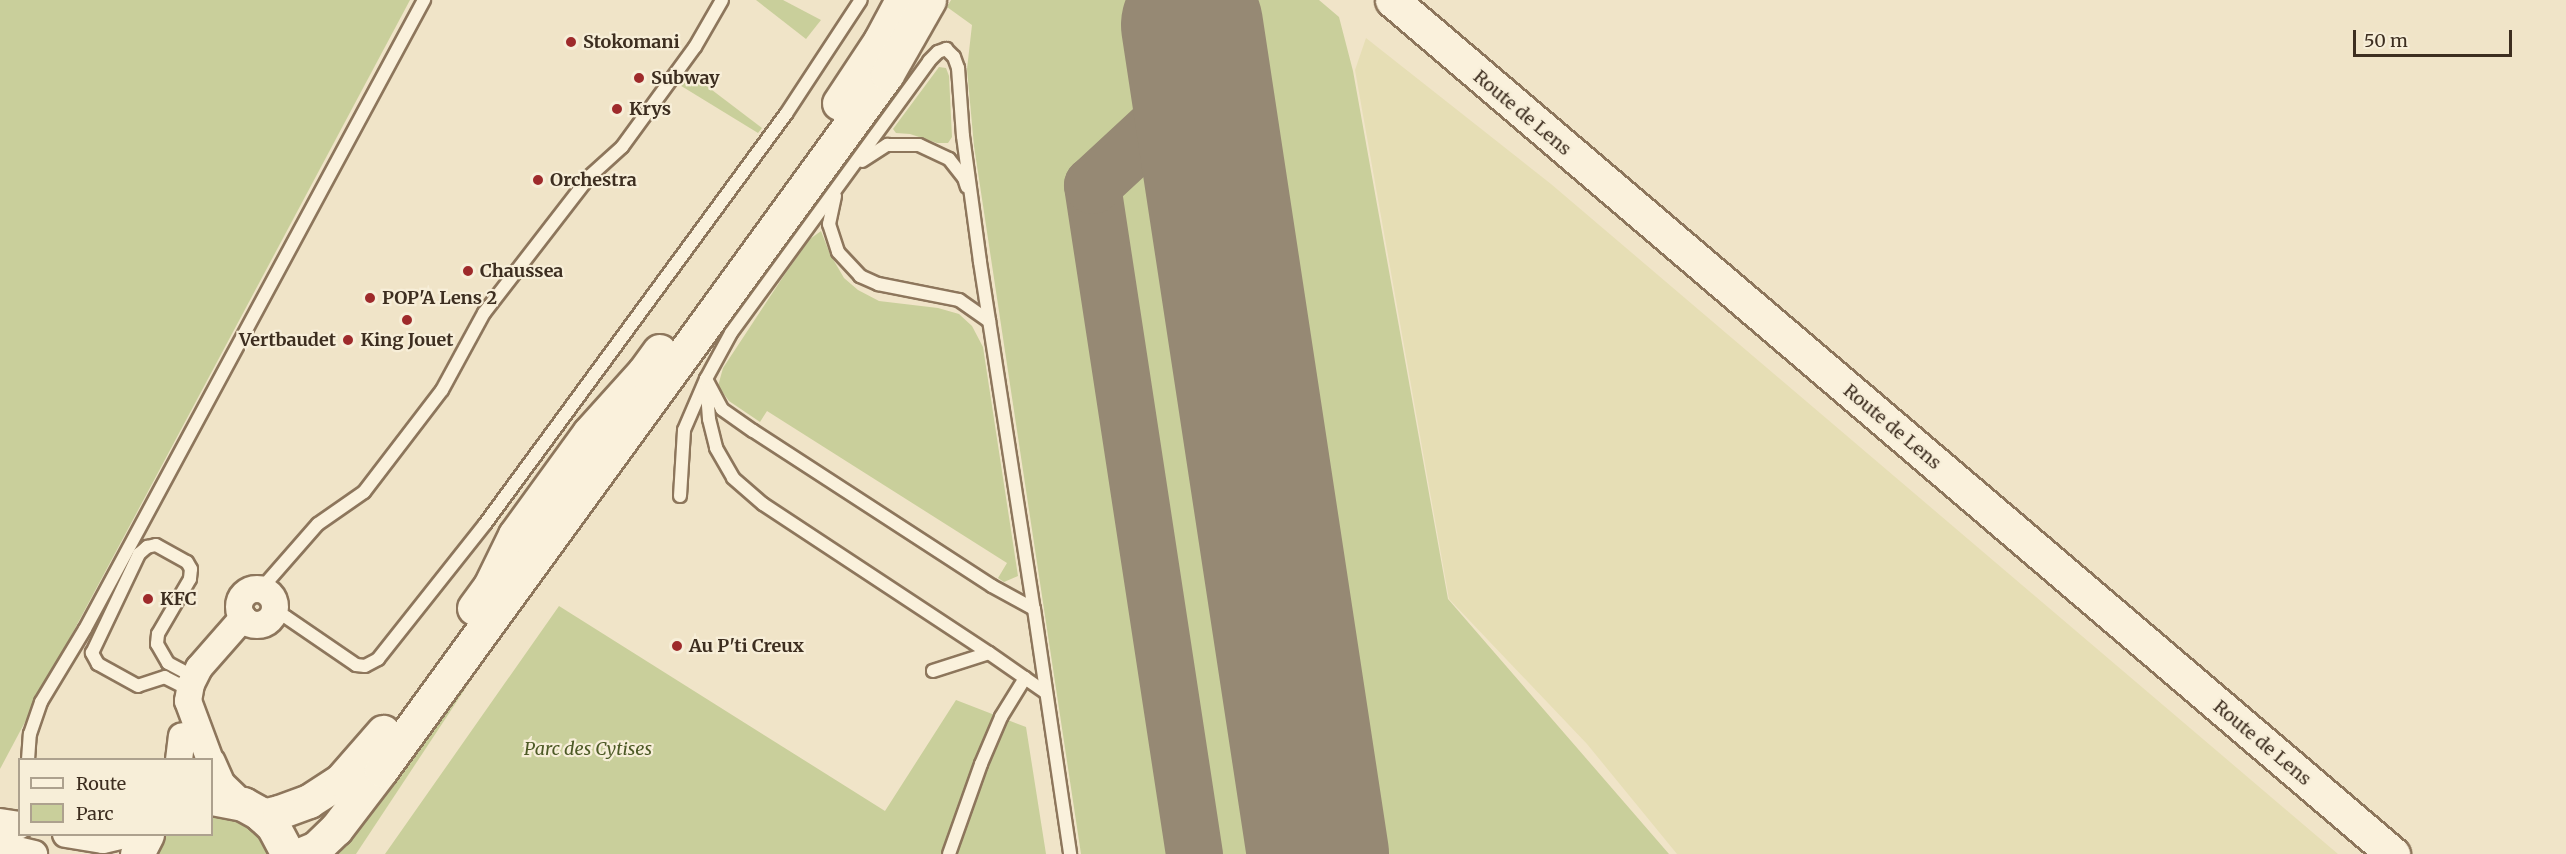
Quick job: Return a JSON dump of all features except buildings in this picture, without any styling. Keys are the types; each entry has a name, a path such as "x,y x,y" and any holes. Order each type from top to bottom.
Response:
{"street":[{"path":"213,798 252,810 279,813 309,801 341,780 365,755 490,586 515,536 589,433 644,372 840,102 880,41 902,0"},
{"path":"302,854 315,848 336,829 720,324 887,74 929,0"},
{"name":"Route de Lens","path":"1392,0 2393,854"},
{"path":"250,590 261,590 274,602 273,614 269,619 258,624 243,618 239,608 242,597 250,590"},
{"path":"210,758 191,689 243,618"},
{"path":"213,765 222,784 252,810 283,842 288,854"},
{"path":"0,822 18,825"},
{"path":"77,836 103,840 120,836"},
{"path":"137,854 146,836"},
{"path":"0,846 34,854"}],"lane":[{"path":"28,758 30,734 41,702 85,629 424,0"},
{"path":"261,590 318,524 364,492 442,390 484,313 590,176 622,147 696,48 722,0"},
{"path":"273,614 286,617 356,665 365,666 378,660 485,524 792,106 861,0"},
{"path":"365,755 396,730 445,667 854,102 916,0"},
{"path":"680,496 684,430 706,379 720,324 846,176 929,61 938,52 946,49 954,57 958,68 963,136 1070,854"},
{"path":"974,208 964,178 949,159 919,145 887,145 868,155 846,176 833,198 829,224 838,252 860,276 878,284 959,300 990,321"},
{"path":"706,379 722,409 753,431 992,586 1034,609"},
{"path":"706,379 709,419 716,448 733,478 763,504 1046,692"},
{"path":"156,545 187,562 191,569 190,579 158,634 157,644 168,663 191,689 165,677 138,686 98,664 92,653 139,554 147,547 156,545"},
{"path":"933,671 989,653"},
{"path":"949,854 1006,705 1025,678"}],"shaded area":[{"path":"1366,38 1551,184 2338,854 1677,854 1587,744 1449,599 1355,70"}],"green space":[{"path":"0,0 410,0 0,769"},
{"path":"756,0 783,0 821,20 806,39"},
{"path":"951,0 1319,0 1339,17 1353,71 1448,599 1669,854 1081,854 974,146 967,69 972,25 947,7"},
{"path":"939,67 946,68 949,76 952,137 948,143 937,143 910,134 896,133 893,129"},
{"path":"687,71 762,128 758,133 678,84"},
{"path":"821,231 830,254 844,278 858,290 879,301 938,308 959,314 972,326 983,347 1018,576 1004,582 998,578 1007,563 767,411 760,422 729,401 718,386 723,368 785,274 810,239"},
{"path":"553,556 356,854 329,854"},
{"name":"Parc des Cytises","path":"559,606 885,811 956,700 1026,727 1046,854 385,854"},
{"path":"213,812 247,820 275,854 154,854 165,836 213,836"}],"taxiway":[{"path":"1194,854 1092,185 1201,84"}],"runway":[{"path":"1192,25 1318,854"}],"place":[{"name":"Stokomani","path":"571,42"},
{"name":"Subway","path":"639,78"},
{"name":"Krys","path":"617,109"},
{"name":"Orchestra","path":"538,180"},
{"name":"Chaussea","path":"468,271"},
{"name":"POP'A Lens 2","path":"370,298"},
{"name":"King Jouet","path":"407,320"},
{"name":"Vertbaudet","path":"348,340"},
{"name":"KFC","path":"148,599"},
{"name":"Au P'ti Creux","path":"677,646"}]}
